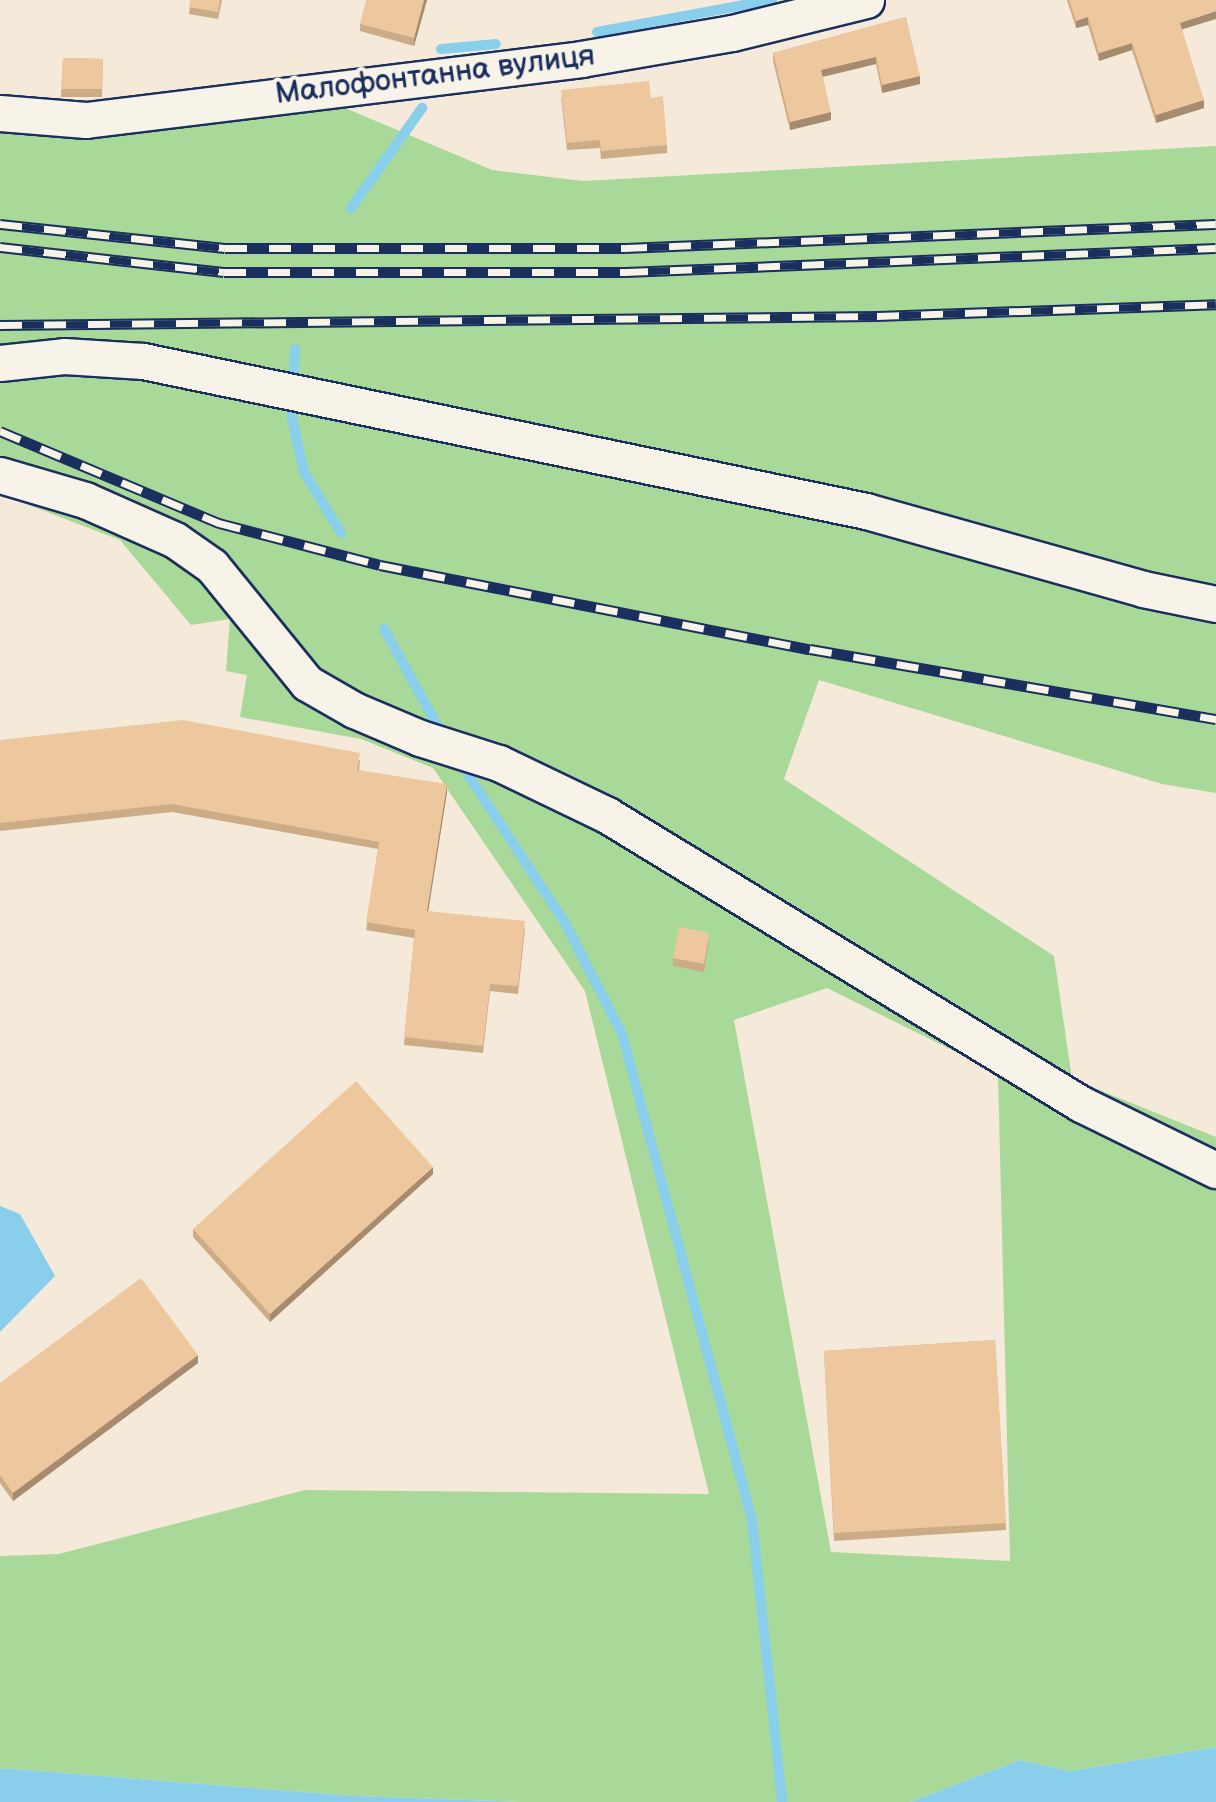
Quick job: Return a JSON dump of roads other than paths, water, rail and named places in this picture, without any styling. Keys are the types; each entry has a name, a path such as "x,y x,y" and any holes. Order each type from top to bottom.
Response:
{"street":[{"name":"Малофонтанна вулиця","path":"0,113 86,120 581,59 732,33 866,0"},
{"path":"0,363 64,356 143,361 866,510 1143,589 1216,604"},
{"path":"0,474 85,500 175,540 212,566 307,684 354,710 420,738 499,763 636,832 1081,1104 1216,1170"}],"water":[{"path":"0,1206 20,1214 55,1276 0,1332"},
{"path":"1216,1747 1216,1802 910,1802 1020,1760 1070,1771"},
{"path":"0,1768 354,1796 522,1802 0,1802"}],"waterway":[{"path":"597,32 772,0"},
{"path":"441,49 496,44"},
{"path":"351,208 422,108"},
{"path":"295,349 292,419 304,472 341,533"},
{"path":"384,629 442,734"},
{"path":"459,761 565,923 622,1034 752,1520 782,1802"}],"railway":[{"path":"0,224 225,248 625,248 1216,224"},
{"path":"0,247 224,272 626,272 1216,248"},
{"path":"0,325 877,316 1216,304"},
{"path":"0,431 219,523 380,565 810,649 1216,719"}]}
